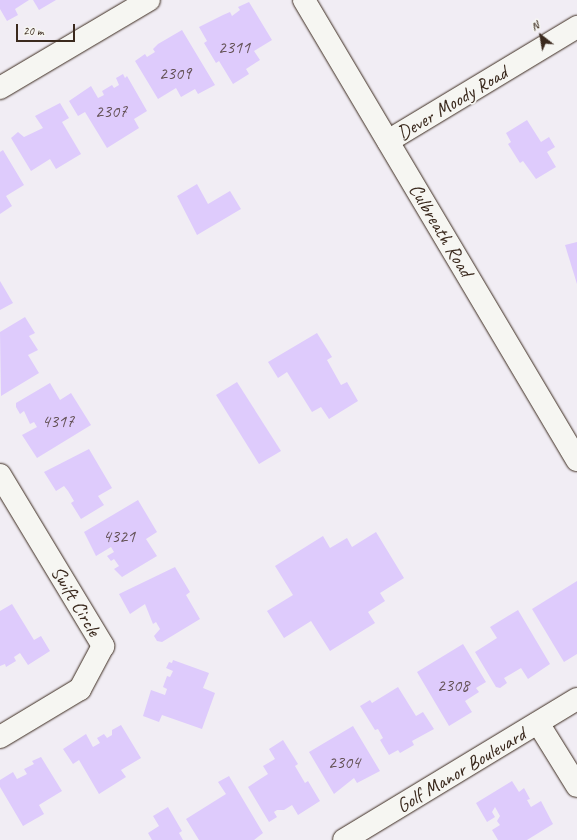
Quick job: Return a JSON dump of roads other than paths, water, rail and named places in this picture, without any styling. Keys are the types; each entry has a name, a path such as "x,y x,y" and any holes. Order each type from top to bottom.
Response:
{"street":[{"path":"0,88 122,7 149,0"},
{"name":"Culbreath Road","path":"304,0 577,460"},
{"name":"Dever Moody Road","path":"388,141 577,27"},
{"name":"Swift Circle","path":"0,475 103,646 80,689 0,737"},
{"name":"Golf Manor Boulevard","path":"344,840 577,699"},
{"path":"538,723 577,786"}]}
